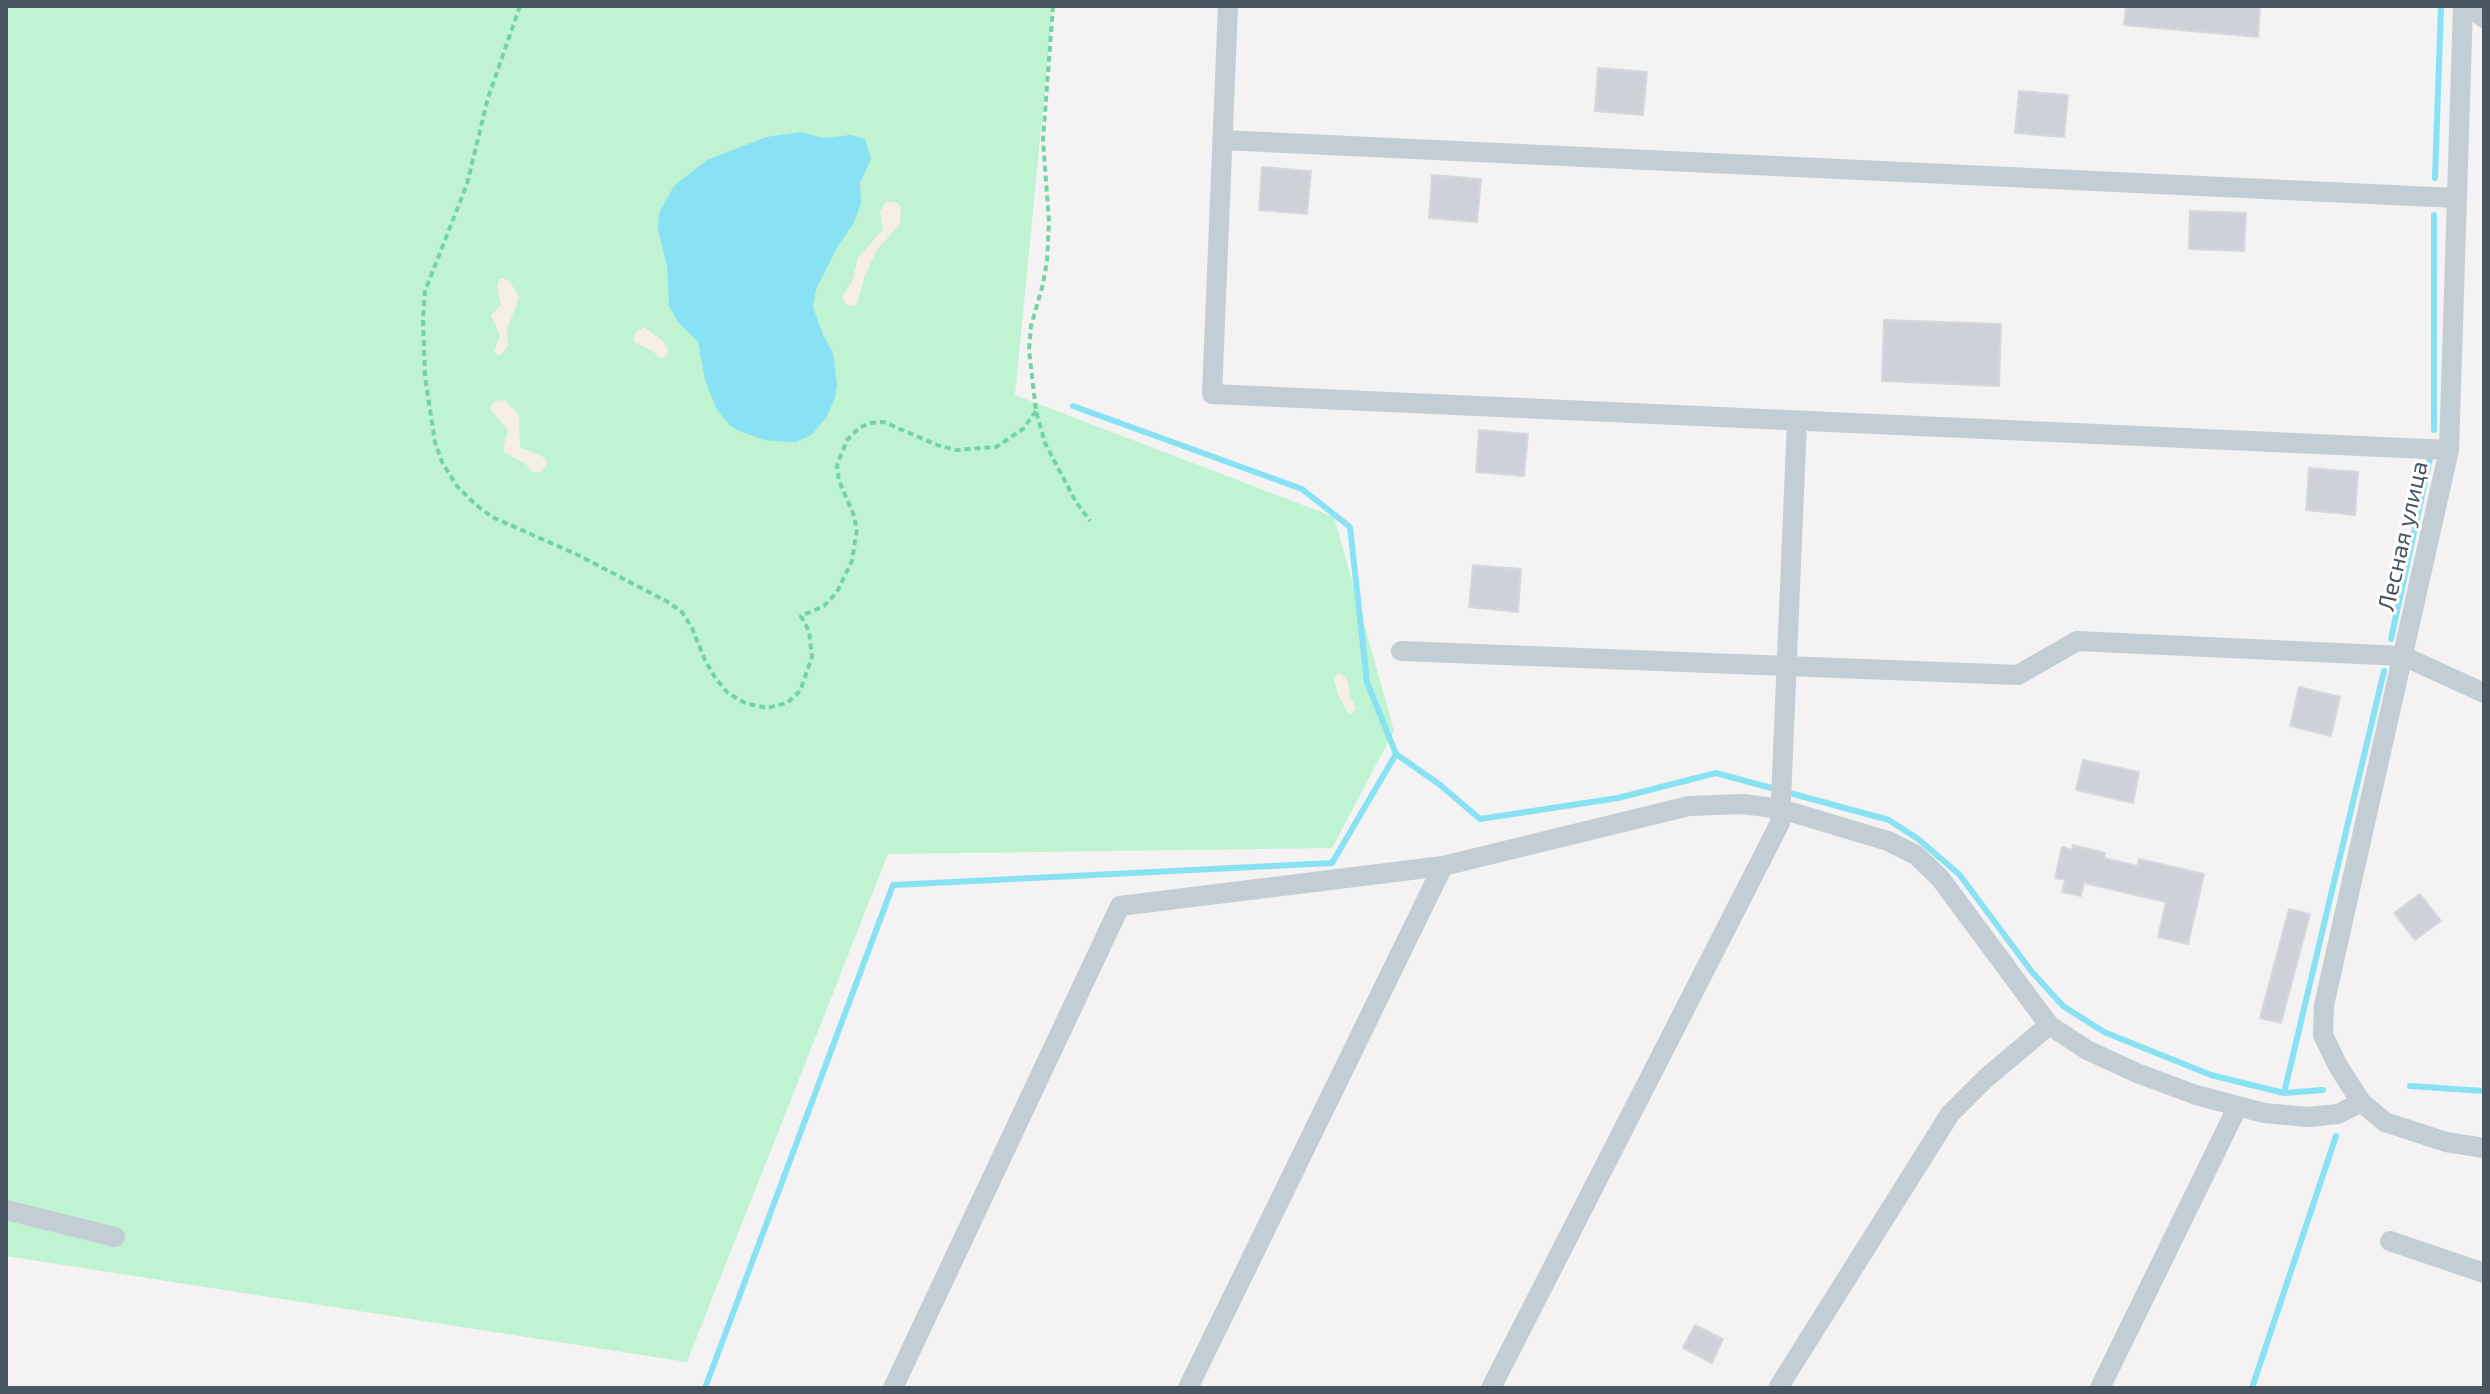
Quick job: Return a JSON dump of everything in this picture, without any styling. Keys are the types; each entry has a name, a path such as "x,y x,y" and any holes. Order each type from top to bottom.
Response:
{"street":[{"path":"1228,6 1212,394 2449,450"},
{"name":"Лесная улица","path":"2361,1102 2323,1035 2324,1005 2449,450 2463,6"},
{"path":"2469,6 2484,18"},
{"path":"1222,140 2456,198"},
{"path":"1491,1388 1780,823 1797,421"},
{"path":"1401,651 2018,675 2077,641 2403,656 2484,693"},
{"path":"893,1388 1120,906 1443,866 1689,806 1743,804 1781,809 1888,841 1916,855 1940,878 2049,1025 2087,1050 2137,1073 2237,1108 2308,1117 2338,1114 2361,1102 2385,1122 2446,1142 2484,1148"},
{"path":"1188,1388 1443,866"},
{"path":"1778,1388 1950,1114 1985,1079 2049,1025"},
{"path":"2100,1388 2237,1108"},
{"path":"6,1210 115,1237"},
{"path":"2390,1241 2484,1273"}],"path":[{"path":"520,6 488,98 467,184 425,291 425,377 435,442 450,474 475,504 492,517 578,555 668,602 682,612 710,670 728,693 745,703 767,708 787,703 800,691 812,657 809,631 801,616 824,606 837,592 852,561 857,529 839,481 837,465 847,440 859,428 884,422 956,450 996,447 1023,429 1036,411"},
{"path":"1053,6 1043,140 1048,235 1043,284 1031,326 1029,350 1036,411 1045,443 1076,502 1090,521"}],"green space":[{"path":"6,6 1053,6 1015,395 1334,517 1394,731 1332,848 888,854 687,1362 6,1256"}],"sand":[{"path":"886,201 898,203 901,207 900,224 876,251 857,305 848,306 843,295 852,282 858,258 883,229 880,212"},
{"path":"500,278 510,281 519,298 507,329 508,346 500,356 494,352 500,336 491,315 501,305 497,285"},
{"path":"644,327 664,342 668,349 665,358 659,358 634,342 635,333"},
{"path":"505,401 519,415 520,447 545,458 547,463 542,472 532,472 526,464 504,452 508,430 490,409 493,402"},
{"path":"1338,673 1348,683 1356,707 1352,714 1347,712 1338,694 1334,679"}],"water":[{"path":"801,132 823,138 851,135 865,139 871,159 860,183 861,204 816,289 813,307 833,353 837,385 835,398 826,418 811,435 796,442 786,442 764,440 739,431 730,426 716,408 705,380 698,342 678,322 669,306 667,266 658,230 659,213 674,186 707,160 766,137"}],"building":[{"path":"2126,6 2260,6 2258,37 2124,25"},
{"path":"1598,68 1647,72 1643,115 1595,111"},
{"path":"2019,91 2068,95 2064,137 2015,133"},
{"path":"1262,167 1311,171 1307,214 1259,210"},
{"path":"1432,175 1481,179 1477,222 1429,218"},
{"path":"2190,211 2246,213 2244,251 2189,249"},
{"path":"1884,320 2001,324 1999,386 1882,381"},
{"path":"1479,430 1528,434 1524,476 1476,472"},
{"path":"2309,468 2358,472 2355,515 2306,510"},
{"path":"1473,565 1521,569 1518,612 1469,607"},
{"path":"2299,687 2340,697 2331,736 2290,726"},
{"path":"2083,760 2139,772 2133,803 2076,790"},
{"path":"2073,845 2105,853 2104,858 2137,866 2139,859 2204,874 2188,944 2158,937 2166,902 2084,883 2081,896 2062,892 2065,880 2055,878 2062,847 2072,850"},
{"path":"2420,894 2441,921 2415,940 2394,913"},
{"path":"2289,909 2310,914 2281,1023 2260,1018"},
{"path":"1695,1325 1723,1339 1712,1363 1683,1348"}],"waterway":[{"path":"2435,178 2441,6"},
{"path":"2434,215 2434,430"},
{"path":"1073,406 1302,489 1350,527 1367,682 1396,754 1439,784 1480,819 1618,798 1716,773 1889,820 1918,839 1959,874 2032,972 2063,1006 2104,1032 2211,1075 2284,1093 2323,1090"},
{"path":"2391,639 2430,458"},
{"path":"2284,1093 2384,671"},
{"path":"705,1388 893,885 1332,863 1396,754"},
{"path":"2410,1086 2484,1091"},
{"path":"2252,1388 2336,1136"}]}
